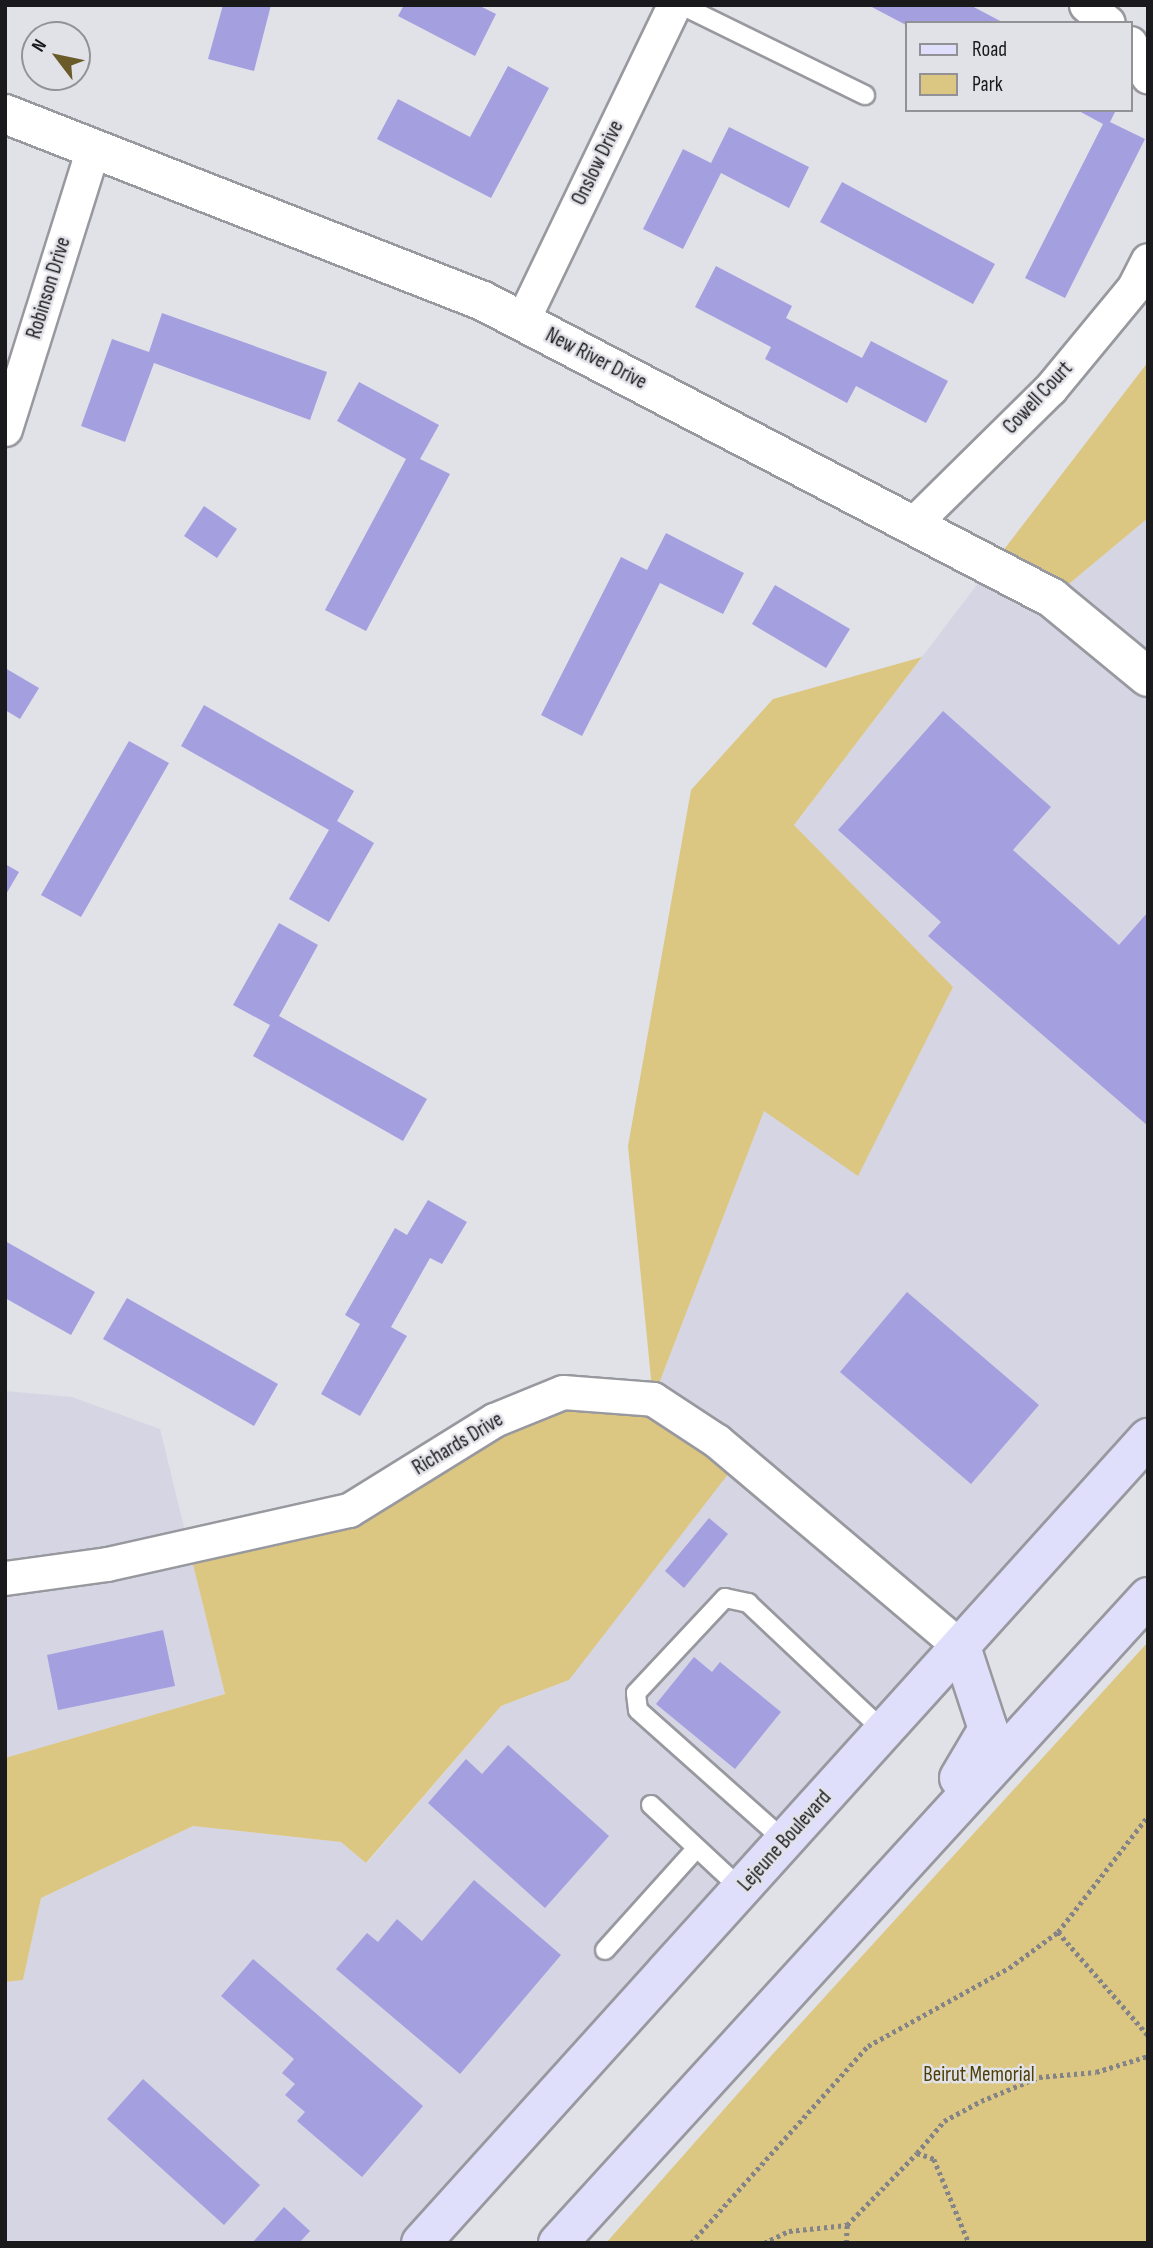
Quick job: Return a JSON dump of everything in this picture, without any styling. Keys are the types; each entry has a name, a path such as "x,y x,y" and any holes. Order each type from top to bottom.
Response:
{"main road":[{"name":"Lejeune Boulevard","path":"421,2243 1148,1438"},
{"path":"558,2243 920,1843 1148,1597"},
{"path":"920,1843 988,1729 961,1647"}],"street":[{"name":"Onslow Drive","path":"522,321 674,5"},
{"path":"1086,5 1106,21"},
{"path":"1132,47 1148,76"},
{"name":"New River Drive","path":"5,114 522,321 914,523 1052,598 1148,677"},
{"name":"Robinson Drive","path":"5,429 93,148"},
{"name":"Cowell Court","path":"914,523 1050,389 1134,287 1148,260"},
{"name":"Richards Drive","path":"5,1578 107,1564 349,1510 494,1420 563,1392 653,1399 717,1441 961,1647"}],"lane":[{"path":"681,5 864,95"},
{"path":"785,1841 638,1710 636,1693 725,1598 748,1603 885,1732"},
{"path":"650,1805 741,1889"},
{"path":"606,1950 697,1848"}],"path":[{"path":"691,2243 868,2046 934,2006 1009,1968 1058,1932 1148,1816"},
{"path":"1058,1932 1148,2035"},
{"path":"764,2243 789,2231 847,2225 944,2121 993,2096 1039,2077 1096,2072 1148,2056"},
{"path":"917,2153 934,2160 969,2243"},
{"path":"846,2243 847,2225"}],"shaded area":[{"path":"1148,518 1148,1438 421,2243 5,2243 5,1982 23,1980 41,1898 193,1826 341,1842 367,1863 501,1706 569,1680 653,1399 764,1110 953,988 794,825 992,565 1052,598"},
{"path":"5,1391 72,1397 160,1429 225,1694 5,1758"}],"green space":[{"path":"1148,362 1148,518 1052,598 992,565"},
{"path":"922,657 794,825 953,987 858,1176 764,1111 653,1399 628,1146 691,790 773,699"},
{"path":"563,1392 653,1399 739,1460 569,1680 501,1706 366,1863 341,1842 193,1826 41,1898 23,1980 5,1982 5,1758 225,1694 186,1536 349,1510"},
{"name":"Beirut Memorial","path":"1148,1642 1148,2243 606,2243 771,2056"}],"building":[{"path":"223,5 271,5 254,71 208,59"},
{"path":"404,5 478,5 496,14 475,56 398,16"},
{"path":"868,5 970,5 1000,21 904,21 904,24"},
{"path":"508,66 549,88 491,198 377,139 398,99 470,137"},
{"path":"1081,112 1115,112 1110,122 1145,139 1065,298 1025,278 1103,124"},
{"path":"729,127 809,167 789,208 721,173 683,249 643,229 683,149 711,163"},
{"path":"842,182 995,264 973,304 820,222"},
{"path":"716,266 792,306 786,318 862,358 871,341 948,381 926,423 856,386 847,403 765,359 771,347 695,307"},
{"path":"162,313 327,372 310,420 154,363 125,442 81,426 112,339 149,352"},
{"path":"359,382 439,425 420,459 450,474 366,631 325,610 406,459 337,421"},
{"path":"204,506 237,529 217,558 184,536"},
{"path":"666,533 744,573 723,614 660,583 582,736 541,715 621,557 647,570"},
{"path":"775,585 850,629 826,668 752,624"},
{"path":"5,668 39,688 20,719 5,710"},
{"path":"204,705 354,791 337,821 374,843 329,922 289,899 329,830 181,746"},
{"path":"943,711 1051,807 1013,850 1119,945 1148,912 1148,1126 928,936 941,922 838,830"},
{"path":"129,741 169,763 81,917 41,895"},
{"path":"5,864 19,872 5,896"},
{"path":"279,923 318,945 279,1016 427,1099 403,1141 253,1056 270,1025 233,1005"},
{"path":"428,1200 467,1222 442,1264 430,1258 391,1327 407,1336 360,1416 321,1394 360,1324 345,1315 395,1228 407,1235"},
{"path":"5,1241 95,1292 71,1335 5,1298"},
{"path":"907,1292 1039,1405 971,1484 840,1372"},
{"path":"127,1298 278,1384 254,1426 103,1339"},
{"path":"709,1518 728,1534 684,1588 665,1571"},
{"path":"163,1630 175,1686 58,1710 47,1655"},
{"path":"694,1657 712,1672 720,1662 781,1712 735,1769 656,1704"},
{"path":"508,1745 609,1836 545,1908 428,1803 466,1759 482,1774"},
{"path":"474,1880 561,1955 460,2074 336,1969 367,1933 378,1942 397,1919 422,1941"},
{"path":"253,1959 423,2106 362,2177 297,2121 305,2112 285,2095 295,2084 282,2073 294,2059 221,1996"},
{"path":"143,2079 260,2185 224,2225 107,2119"},
{"path":"284,2207 310,2231 299,2243 252,2243"}]}
